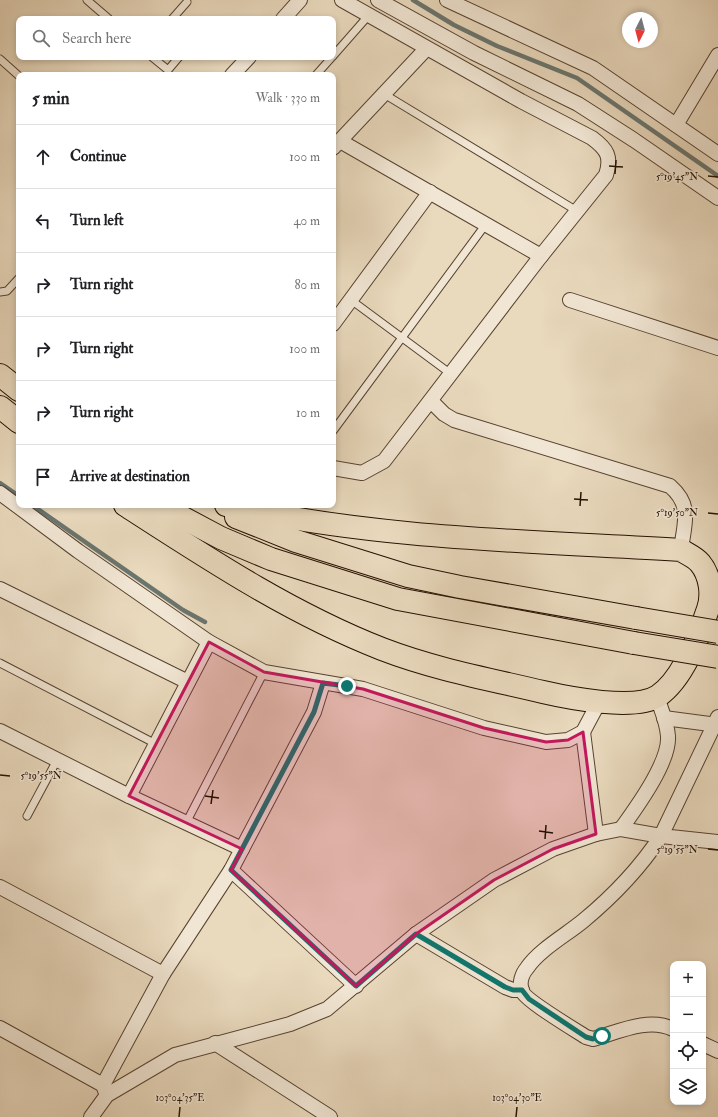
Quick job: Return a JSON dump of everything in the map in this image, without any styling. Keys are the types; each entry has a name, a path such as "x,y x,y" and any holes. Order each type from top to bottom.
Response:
{"main road":[{"path":"0,375 16,388"},
{"path":"0,406 16,417"},
{"path":"0,406 16,419"},
{"path":"130,508 228,571 312,618 381,648 432,666 562,696 599,702 629,703 657,697 674,680 700,636 710,602 713,574 681,550 380,531 262,513 240,508"},
{"path":"164,508 201,528 259,554 297,568 398,599 634,643 718,657"},
{"path":"218,508 266,530 408,576 460,587 718,632"}],"street":[{"path":"286,16 300,0"},
{"path":"336,469 362,473 384,461 606,175 610,165 607,152 601,144 592,138 520,101 342,0"},
{"path":"378,0 474,53 591,112 718,198"},
{"path":"447,0 592,68 718,154"},
{"path":"426,49 336,145 430,192 542,256"},
{"path":"676,125 718,55"},
{"path":"235,72 245,60"},
{"path":"336,320 430,192"},
{"path":"570,300 718,348"},
{"path":"431,401 444,414 454,420 670,486 680,494 686,509 681,550"},
{"path":"0,493 16,505"},
{"path":"20,508 78,551 208,642 264,672 363,689 484,728 546,742 568,740 583,732 599,702"},
{"path":"0,590 188,682"},
{"path":"128,796 208,642"},
{"path":"91,1117 163,974 231,870 242,850 314,712 323,683"},
{"path":"626,830 666,755 668,737 657,697"},
{"path":"664,718 717,722 648,857 600,906 536,957 527,967 521,978 522,990 529,999 586,1037 593,1039 638,1026 654,1025 670,1028"},
{"path":"0,731 128,796 242,850"},
{"path":"583,732 596,834"},
{"path":"105,1090 175,1055 290,1024 311,1017 327,1009 416,934 494,880 553,849 596,834 626,830 658,836 718,842"},
{"path":"231,870 356,986"},
{"path":"0,887 163,974"},
{"path":"416,934 505,987 513,990 522,990"},
{"path":"0,1028 105,1090"},
{"path":"215,1043 330,1117"},
{"path":"706,1045 718,1051"}],"lane":[{"path":"87,0 105,16"},
{"path":"175,16 187,2"},
{"path":"336,52 369,15"},
{"path":"0,59 16,73"},
{"path":"156,60 168,70 176,60"},
{"path":"319,72 329,60"},
{"path":"384,94 578,211"},
{"path":"336,427 486,224"},
{"path":"0,292 7,291 16,281"},
{"path":"351,300 451,374"},
{"path":"0,663 156,744"},
{"path":"186,823 264,672"},
{"path":"27,816 58,760"}],"highlighted area":[{"path":"209,642 264,672 363,689 484,728 546,742 568,740 583,732 596,834 553,849 494,880 416,934 356,986 231,870 242,849 129,796"}],"waterway":[{"path":"413,0 454,25 497,46 577,78 718,176"},
{"path":"0,483 16,494"},
{"path":"36,508 183,610 205,622"}],"route":[{"path":"347,686 323,683 314,712 231,870 356,986 416,934 505,987 513,990 522,990 529,999 586,1037 593,1039 602,1036"}]}
